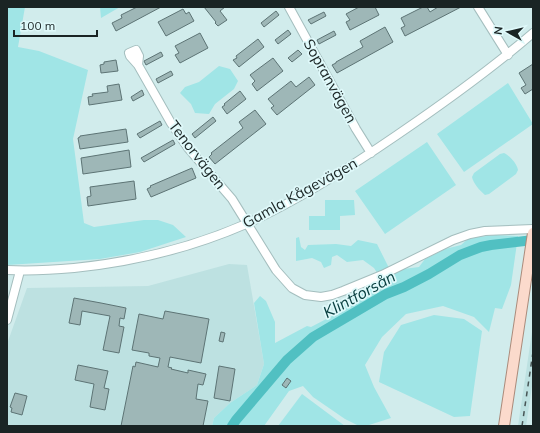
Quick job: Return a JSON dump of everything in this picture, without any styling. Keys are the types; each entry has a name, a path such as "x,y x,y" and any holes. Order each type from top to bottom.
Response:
{"main road":[{"path":"504,426 533,233"}],"street":[{"name":"Sopranvägen","path":"288,7 371,153"},
{"path":"478,7 508,55"},
{"name":"Gamla Kågevägen","path":"7,270 20,271 68,268 127,261 162,253 198,242 247,223 284,205 371,153 436,109 508,55 533,33"},
{"name":"Tenorvägen","path":"138,65 171,123 185,144 228,194 276,270 292,288 305,295 322,297 343,291 382,275 453,240 470,234 485,231 533,229"},
{"path":"7,320 20,271"}],"shaded area":[{"path":"7,7 25,7 18,47 39,51 88,70 73,139 84,223 94,227 144,220 158,220 173,225 186,237 140,252 100,259 7,265"},
{"path":"100,7 120,7 101,18"},
{"path":"219,66 230,69 238,81 234,89 215,104 209,114 195,113 191,104 180,93 185,87 199,82"},
{"path":"508,83 533,124 464,172 437,134"},
{"path":"427,142 456,185 385,234 355,191"},
{"path":"504,153 513,160 518,170 516,174 489,194 485,195 477,187 472,177 474,173 500,154"},
{"path":"325,200 354,200 355,215 340,216 340,230 309,230 309,216 325,216"},
{"path":"496,235 518,236 511,285 502,309 495,308 489,332 474,317 443,306 406,314 382,337 365,365 374,387 391,418 369,425 359,426 345,419 313,397 303,386 289,391 264,426 212,426 214,418 230,403 257,385 264,364 254,303 260,296 266,301 275,322 275,343 307,326 311,327 334,315 338,304 368,289 381,279 374,268 363,260 347,262 337,255 332,257 331,265 324,268 321,262 312,258 296,261 296,238 299,237 301,247 305,250 308,245 336,244 351,246 358,240 377,244 392,274 403,269 419,267 425,259 445,249 461,245 469,238"},
{"path":"229,264 247,265 264,364 257,385 230,403 214,418 212,426 8,425 7,344 27,288 148,286"},
{"path":"434,315 464,319 482,331 470,416 454,417 379,382 384,352 401,325"},
{"path":"533,325 533,380 526,426 518,426"},
{"path":"302,394 345,426 278,426"}],"building":[{"path":"137,7 161,7 116,31 112,23 122,18 121,15"},
{"path":"204,7 225,7 220,11 227,20 218,26"},
{"path":"359,7 375,7 379,15 350,30 346,22 350,20 346,14"},
{"path":"423,7 427,7 430,12 438,7 461,7 405,36 401,28 405,26 401,18"},
{"path":"183,9 186,14 189,12 194,21 166,36 158,22"},
{"path":"276,11 279,15 264,27 261,23"},
{"path":"324,12 326,16 311,24 308,20"},
{"path":"385,27 393,42 337,73 332,65 363,47 360,41"},
{"path":"288,30 291,34 278,44 275,40"},
{"path":"334,31 336,35 319,44 317,40"},
{"path":"200,33 208,48 180,63 175,55 179,53 175,46"},
{"path":"258,39 264,47 239,67 233,60"},
{"path":"298,50 302,54 292,62 288,58"},
{"path":"161,52 163,56 146,65 144,61"},
{"path":"273,58 283,71 257,91 252,84 255,81 250,75"},
{"path":"116,60 118,71 101,73 100,65 104,64 104,62"},
{"path":"533,64 533,89 525,94 521,88 526,85 519,73"},
{"path":"171,71 173,75 158,83 156,79"},
{"path":"309,77 315,85 277,115 271,108 274,106 268,99 291,81 296,87"},
{"path":"119,84 122,100 89,105 88,97 93,96 92,94 108,92 107,86"},
{"path":"142,90 144,95 133,101 131,97"},
{"path":"240,91 246,99 227,114 222,107"},
{"path":"255,110 266,124 215,164 209,157 212,154 211,153 243,128 239,122"},
{"path":"213,117 216,121 195,138 192,134"},
{"path":"160,121 162,125 140,138 137,134"},
{"path":"126,129 128,142 80,149 78,138 80,136"},
{"path":"173,140 175,144 144,162 141,158"},
{"path":"129,150 131,167 83,174 81,158"},
{"path":"192,168 196,178 151,197 147,189 151,187 150,186"},
{"path":"134,181 136,199 88,206 87,197 91,196 90,187"},
{"path":"74,298 126,308 124,319 120,318 119,326 124,327 119,353 103,350 110,316 82,311 80,325 69,323"},
{"path":"165,311 209,319 201,363 170,357 168,367 188,373 188,370 206,374 203,385 198,384 196,399 208,401 203,426 121,426 133,366 135,367 136,362 158,367 160,358 149,356 149,353 132,350 139,314 163,319"},
{"path":"221,332 225,333 223,342 219,341"},
{"path":"78,365 108,371 104,388 109,389 105,410 90,407 94,384 75,380"},
{"path":"219,366 235,369 230,401 214,398"},
{"path":"287,378 291,381 286,388 282,385"},
{"path":"15,393 27,396 22,415 11,412 12,408 10,407"}],"waterway":[{"name":"Klintforsån","path":"232,426 287,360 313,337 386,294 404,287 429,274 460,255 481,247 533,240"}],"railway":[{"path":"522,426 533,352"}]}
